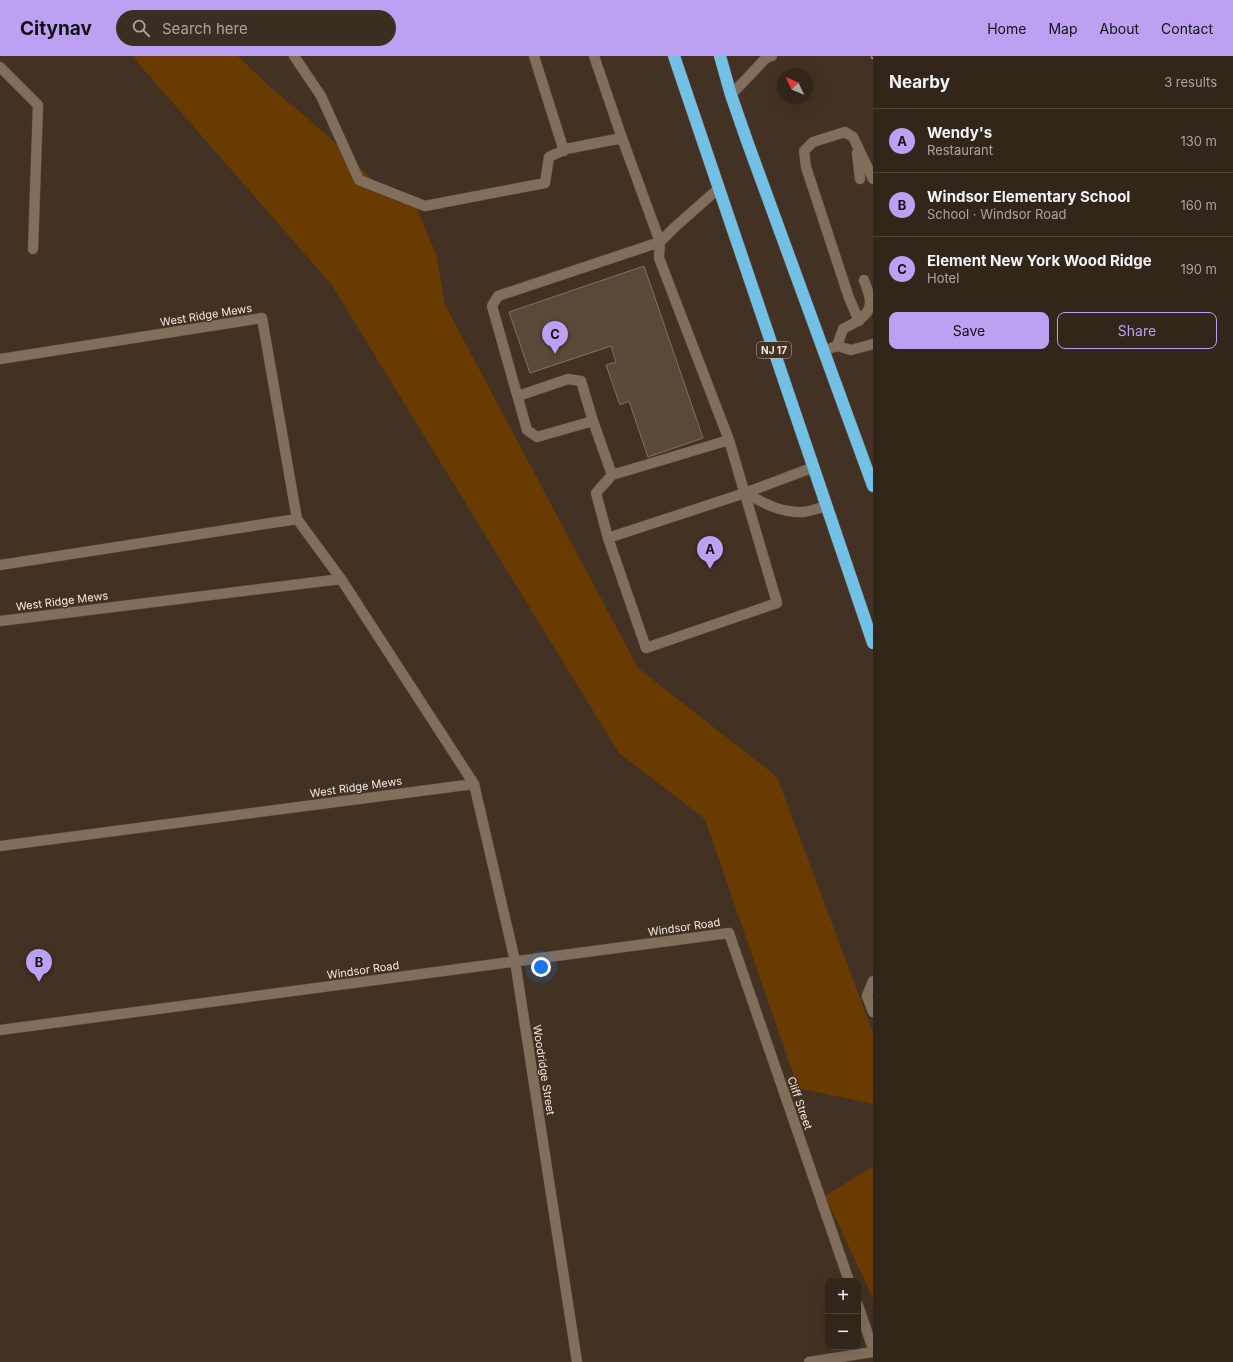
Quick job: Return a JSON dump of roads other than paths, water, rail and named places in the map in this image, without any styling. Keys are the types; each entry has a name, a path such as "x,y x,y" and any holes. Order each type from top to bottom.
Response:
{"highway":[{"name":"NJ 17","path":"674,56 873,643"},
{"path":"720,56 731,95 873,486"},
{"path":"865,465 873,490"}],"street":[{"path":"294,56 321,96 360,180 425,206 545,183 549,157 564,151 622,138"},
{"path":"534,56 564,151"},
{"path":"594,56 660,242 659,258 729,440 777,603 646,648 608,538 596,492 612,475 729,440"},
{"path":"731,95 766,58 772,56"},
{"path":"0,67 38,105 33,248"},
{"path":"859,321 849,298 806,167 804,152 813,142 824,143 845,132 853,137 873,179"},
{"path":"857,148 860,179"},
{"path":"593,421 537,437 527,430 492,306 498,296 660,242 719,188"},
{"path":"837,346 843,329 859,321 870,306 871,300 864,280"},
{"name":"West Ridge Mews","path":"0,359 262,318 297,519 342,579 474,784 0,846"},
{"path":"823,351 837,346 851,350 873,344"},
{"path":"518,396 568,379 580,381 612,475"},
{"path":"608,538 745,493 814,467"},
{"path":"745,493 779,510 804,512 827,506"},
{"path":"0,565 297,519"},
{"name":"West Ridge Mews","path":"0,621 342,579"},
{"name":"Woodridge Street","path":"474,784 515,961 577,1362"},
{"name":"Windsor Road","path":"0,1030 728,933"},
{"name":"Cliff Street","path":"728,933 849,1278"},
{"path":"873,981 867,996 873,1012"},
{"path":"809,1362 873,1350 861,1314"}],"place":[{"name":"Element New York Wood Ridge","path":"555,354"},
{"name":"Wendy's","path":"710,569"},
{"name":"Windsor Elementary School","path":"39,982"}]}
